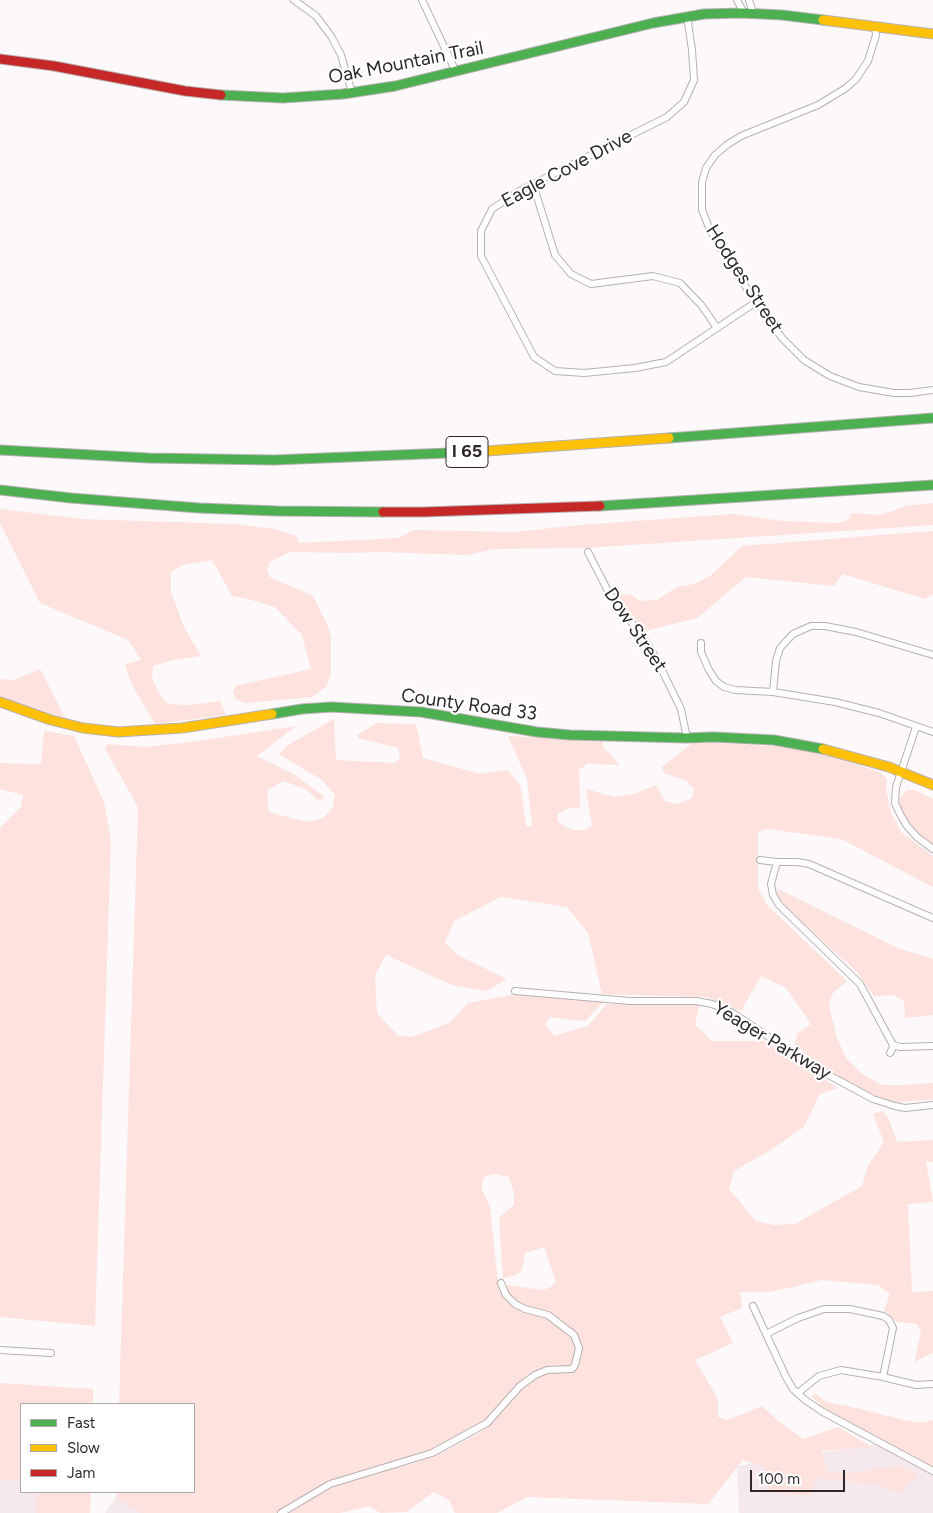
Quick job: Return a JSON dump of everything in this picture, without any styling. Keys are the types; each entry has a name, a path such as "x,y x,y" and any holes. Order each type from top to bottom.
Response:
{"main road":[{"name":"Oak Mountain Trail","path":"0,59 45,64 155,86 219,95 282,98 352,93 395,86 687,16 748,13 782,15 933,34"},
{"name":"I 65","path":"0,450 158,458 255,460 350,458 510,450 933,418"},
{"path":"0,490 71,498 199,508 423,512 571,507 933,486"},
{"name":"County Road 33","path":"0,702 51,720 83,728 118,732 189,728 302,709 331,707 422,712 537,732 570,735 743,738 792,743 856,757 933,785"}],"street":[{"path":"294,0 316,16 331,36 342,55 352,93"},
{"path":"422,0 456,72"},
{"path":"737,0 748,13"},
{"path":"748,13 749,0"},
{"name":"Eagle Cove Drive","path":"687,16 694,80 684,102 667,117 533,184 492,209 481,231 481,256 534,357 555,370 584,373 635,368 666,362 756,302"},
{"name":"Hodges Street","path":"874,27 876,35 868,61 856,79 846,88 818,105 733,140 714,156 706,168 701,191 704,220 716,242 756,302 782,338 804,360 830,376 876,391 910,393 933,390"},
{"path":"533,184 555,255 571,274 591,284 653,276 680,283 702,306 717,328"},
{"name":"Dow Street","path":"588,552 608,593 642,636 655,656 680,709 687,738"},
{"path":"773,692 776,661 780,648 793,634 811,626 825,626 856,632 933,655"},
{"path":"700,643 701,652 706,663 720,685 735,690 773,692 856,707 933,732"},
{"path":"916,727 901,772 895,798 897,809 907,826 917,837 933,849"},
{"path":"760,860 808,864 933,918"},
{"path":"777,862 772,884 773,895 779,905 854,977 867,994 894,1046"},
{"name":"Yeager Parkway","path":"515,991 630,1001 696,1001 712,1004 733,1014 814,1067 873,1099 905,1108 933,1105"},
{"path":"894,1046 933,1046"},
{"path":"890,1053 894,1046"},
{"path":"281,1513 330,1484 432,1454 487,1423 520,1386 534,1375 547,1370 572,1369 575,1365 579,1348 574,1335 548,1315 525,1309 515,1304 506,1295 502,1283"},
{"path":"753,1306 786,1377 805,1400 823,1412 933,1471"},
{"path":"766,1334 798,1318 824,1309 850,1309 883,1316 892,1323 893,1332 882,1377"},
{"path":"0,1350 51,1353"},
{"path":"798,1393 819,1376 833,1371 849,1371 916,1386 933,1384"}],"shaded area":[{"path":"933,503 933,525 585,548 495,549 467,555 381,552 290,552 270,562 267,570 270,577 313,596 328,626 331,638 331,673 326,687 312,697 246,703 236,699 233,692 235,686 311,669 302,635 275,607 232,596 212,560 183,565 171,572 171,592 183,625 201,656 174,660 153,666 152,678 159,693 168,704 191,705 220,701 226,715 155,724 131,683 125,664 141,660 128,640 40,603 0,523 0,509 82,519 233,524 275,529 296,536 299,543 398,538 414,530 514,532 580,525 733,514 782,521 837,523 848,520 852,513 881,515 906,506"},
{"path":"933,531 933,594 925,599 842,574 834,586 746,577 697,618 645,631 619,599 621,595 630,594 640,601 657,600 677,587 694,584 710,576 742,546"},
{"path":"40,669 65,718 0,697 0,679 14,680"},
{"path":"334,719 336,760 395,763 400,758 398,748 358,738 357,735 377,723 416,724 423,758 480,774 508,770 521,787 526,827 532,826 527,779 508,736 602,741 604,748 620,765 587,764 579,770 580,807 567,809 557,814 558,822 572,830 584,830 592,825 586,789 614,797 634,794 656,785 665,801 678,804 692,798 694,789 686,781 664,773 662,767 694,742 776,746 832,755 881,773 887,779 886,790 891,812 901,832 933,856 933,887 841,839 767,829 758,832 758,888 768,906 847,981 832,994 829,1005 837,1038 846,1058 862,1074 882,1085 933,1083 933,1100 892,1102 860,1089 817,1064 795,1044 797,1034 811,1024 786,988 761,976 741,1011 706,997 602,994 588,933 567,907 501,897 454,921 445,943 459,956 507,979 486,991 452,985 386,955 375,976 377,1013 398,1036 412,1037 449,1023 468,1003 516,994 603,1002 585,1021 549,1017 546,1025 554,1036 588,1026 607,1004 699,1005 695,1025 712,1041 765,1041 838,1088 820,1094 804,1127 769,1151 734,1171 729,1189 756,1221 774,1225 795,1224 862,1186 868,1166 884,1142 873,1114 882,1111 888,1117 897,1142 933,1140 933,1162 926,1162 933,1202 908,1204 912,1292 933,1291 933,1354 914,1362 921,1332 917,1324 897,1322 884,1311 890,1294 878,1285 821,1280 768,1292 740,1292 742,1308 720,1317 733,1343 695,1360 718,1399 718,1417 727,1420 762,1406 777,1420 803,1439 838,1427 872,1447 822,1451 826,1471 844,1474 901,1466 917,1475 899,1493 876,1484 815,1478 813,1496 765,1492 766,1468 743,1460 708,1504 527,1497 497,1513 455,1513 449,1500 434,1492 406,1512 380,1513 370,1506 340,1513 284,1513 345,1481 415,1463 441,1453 478,1434 489,1426 523,1387 535,1378 550,1373 567,1373 577,1368 582,1354 581,1343 577,1335 553,1314 523,1306 515,1301 507,1291 506,1285 543,1290 551,1287 556,1282 544,1247 525,1253 522,1270 516,1275 503,1278 499,1218 514,1205 514,1193 509,1177 496,1174 486,1176 482,1181 482,1190 490,1206 498,1285 513,1307 551,1319 574,1337 577,1355 571,1367 541,1369 532,1373 519,1382 485,1420 438,1448 415,1457 344,1476 327,1483 276,1513 142,1513 116,1498 117,1493 195,1493 195,1403 119,1403 138,807 105,749 108,744 146,747 296,726 257,756 295,775 323,796 323,799 319,801 307,790 284,781 267,790 269,812 306,822 323,818 333,807 335,795 322,780 279,754 288,745"},
{"path":"44,731 74,736 104,802 111,840 95,1326 0,1317 0,828 21,807 23,795 0,789 0,763 41,764"},
{"path":"907,790 915,790 933,799 933,847 927,843 901,812 900,798"},
{"path":"778,889 900,949 933,959 933,1015 905,1018 904,1001 893,995 874,996 856,971 782,902 777,895"},
{"path":"0,1383 93,1389 93,1403 20,1403 20,1481 0,1480"},
{"path":"814,1394 826,1402 904,1420 923,1423 933,1420 933,1468 824,1409 812,1397"},
{"path":"877,1444 933,1473 933,1513 739,1513 737,1466"},
{"path":"0,1472 20,1473 20,1493 43,1493 43,1513 0,1513"},
{"path":"37,1493 91,1493 90,1513 36,1513"},
{"path":"116,1498 188,1513 105,1513"}],"traffic: fast":[{"path":"221,95 283,98 343,94 395,86 653,23 704,14 782,15 823,20"},
{"path":"669,438 933,418"},
{"path":"0,450 148,458 274,460 473,452"},
{"path":"600,506 933,485"},
{"path":"0,490 71,498 199,508 383,512"},
{"path":"272,714 331,707 421,712 537,732 570,735 713,737 774,740 823,749"}],"traffic: slow":[{"path":"823,20 933,34"},
{"path":"473,452 669,438"},
{"path":"0,702 51,720 83,728 118,732 182,728 272,714"},
{"path":"823,749 889,767 933,785"}],"traffic: jam":[{"path":"0,59 54,66 185,91 221,95"},
{"path":"383,512 600,506"}]}
